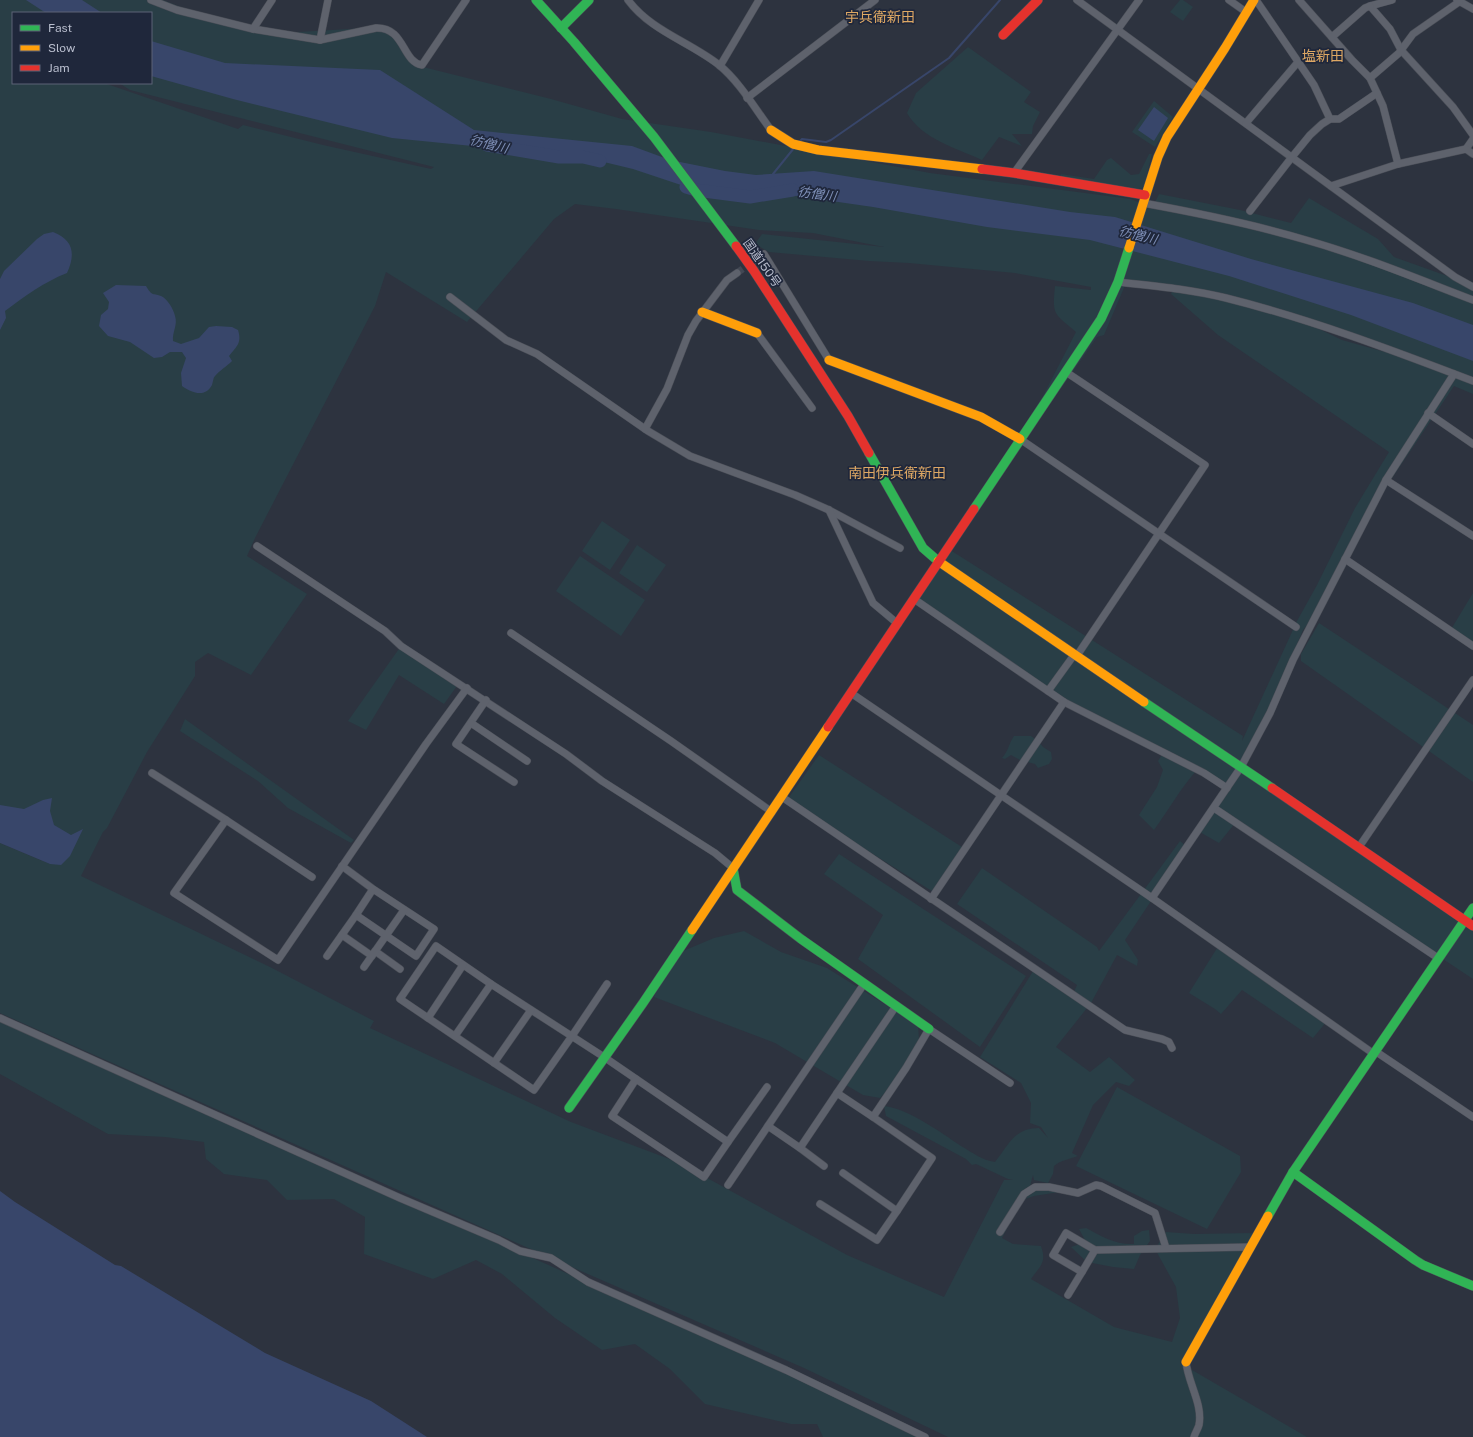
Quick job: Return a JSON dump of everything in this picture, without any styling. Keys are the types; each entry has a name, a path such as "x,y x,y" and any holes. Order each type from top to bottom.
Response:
{"main road":[{"name":"国道150号","path":"536,0 654,137 724,230 774,300 848,416 923,548 938,561 1075,656 1359,847 1473,926"},
{"path":"561,28 589,0"},
{"path":"1003,35 1038,0"},
{"path":"569,1108 643,1003 772,812 898,624 938,561 1101,319 1118,282 1143,201 1166,137 1255,0"},
{"path":"771,130 784,141 795,146 1014,173 1143,201"},
{"path":"702,312 757,333"},
{"path":"829,360 981,416 997,424 1020,439"},
{"path":"733,868 737,890 801,939 929,1029"},
{"path":"1186,1362 1293,1172 1473,908"},
{"path":"1293,1172 1422,1265 1473,1286"}],"street":[{"path":"151,0 177,10 253,29 320,40 383,27 394,33 412,60 417,64 422,65 466,0"},
{"path":"253,29 272,0"},
{"path":"320,40 328,0"},
{"path":"628,0 648,21 669,35 705,55 720,66 731,76 771,130"},
{"path":"720,66 759,0"},
{"path":"747,98 875,0"},
{"path":"1077,0 1455,277 1473,287"},
{"path":"1014,173 1139,0"},
{"path":"1229,0 1246,12"},
{"path":"1255,0 1314,85 1330,119"},
{"path":"1299,0 1370,78 1385,112 1398,164"},
{"path":"1332,38 1365,8 1392,0"},
{"path":"1370,78 1401,50 1413,34 1458,1 1473,9"},
{"path":"1370,6 1390,29 1401,50 1453,107 1473,135"},
{"path":"1246,123 1298,62"},
{"path":"1250,211 1310,135 1322,124 1330,119 1339,119 1377,93"},
{"path":"1331,186 1398,164 1466,149 1473,139"},
{"path":"1466,149 1473,154"},
{"path":"1143,201 1255,225 1308,240 1473,300"},
{"path":"756,260 764,254 829,360"},
{"path":"645,429 667,388 688,335 702,312 727,280 737,273"},
{"path":"1118,282 1193,291 1226,298 1332,329 1473,381"},
{"path":"450,297 506,340 537,354 645,429 690,456 795,495 829,510 900,548"},
{"path":"757,333 812,408"},
{"path":"1048,691 1075,656 1205,465 1066,372"},
{"path":"1152,898 1241,767 1270,713 1293,660 1386,480 1454,374"},
{"path":"1428,413 1473,444"},
{"path":"1020,439 1296,627"},
{"path":"1386,480 1473,536"},
{"path":"829,510 873,603 898,624"},
{"path":"257,546 385,631 401,646 486,700 566,754 602,781 715,853 733,868"},
{"path":"1345,559 1473,646"},
{"path":"914,599 1064,702 1204,773 1227,788"},
{"path":"511,633 772,812"},
{"path":"1359,847 1473,680"},
{"path":"226,820 174,892 278,960 426,744 467,688"},
{"path":"851,693 1152,898 1374,1052 1473,1117"},
{"path":"486,700 456,744 514,782"},
{"path":"931,899 1064,702"},
{"path":"471,723 526,762"},
{"path":"152,773 312,877"},
{"path":"782,797 1125,1030 1162,1039 1169,1042 1172,1048"},
{"path":"1214,808 1438,958"},
{"path":"342,866 373,889 434,929 416,956 356,915"},
{"path":"327,956 373,889"},
{"path":"364,967 404,910"},
{"path":"342,935 400,969"},
{"path":"607,984 572,1036 534,1090 400,999 436,946 491,984 572,1036 604,1057 728,1142"},
{"path":"428,1018 464,965"},
{"path":"455,1036 491,984"},
{"path":"728,1185 864,984"},
{"path":"800,1148 896,1006"},
{"path":"494,1063 531,1010"},
{"path":"0,1018 400,1198 499,1240 520,1251 551,1258 588,1282 786,1370 925,1437"},
{"path":"874,1117 929,1029 1010,1083"},
{"path":"636,1079 612,1116 704,1178 767,1087"},
{"path":"820,1204 877,1240 932,1158 837,1093"},
{"path":"768,1126 824,1166"},
{"path":"843,1173 897,1211"},
{"path":"1000,1232 1024,1194 1035,1187 1049,1187 1078,1193 1096,1185 1101,1186 1155,1213 1166,1248"},
{"path":"1082,1272 1053,1255 1066,1233 1095,1250 1250,1247"},
{"path":"1068,1295 1095,1250"},
{"path":"1186,1362 1187,1374 1194,1388 1199,1411 1199,1425 1194,1437"}],"shaded area":[{"path":"0,0 163,0 207,17 281,33 383,27 423,67 551,99 622,119 711,132 930,173 1131,199 1152,208 1159,194 1240,210 1291,223 1309,198 1378,239 1394,257 1450,277 1473,288 1473,394 1454,386 1368,514 1317,613 1303,630 1265,722 1241,767 1473,931 1473,979 1236,822 1219,843 1198,831 1227,788 1196,771 1154,830 1139,815 1157,787 1163,770 1158,761 1163,753 1066,699 914,599 947,548 1243,736 1242,741 1297,621 1317,585 1355,508 1389,452 1218,335 1171,294 1173,289 1126,283 1104,335 1097,337 1027,437 1020,432 1044,394 1076,332 1056,313 1054,303 1055,286 1091,290 1091,287 1015,273 769,252 755,244 762,234 884,247 813,233 759,230 575,204 554,219 467,322 386,272 375,306 247,556 307,594 251,675 208,653 195,662 195,676 147,752 107,828 103,832 81,876 272,968 374,1021 370,1028 571,1122 680,1163 847,1255 944,1297 1004,1180 1013,1180 976,1164 972,1165 966,1159 886,1116 884,1106 894,1108 914,1116 974,1154 986,1160 995,1162 1008,1144 1018,1134 1024,1131 1039,1128 1048,1138 1041,1127 1030,1123 1031,1103 1021,1083 980,1057 1035,968 1073,994 1077,985 957,904 982,868 1097,947 1099,951 1180,841 1187,847 1125,940 1138,960 1137,966 1117,955 1091,1003 1056,1047 1090,1072 1109,1057 1135,1080 1129,1086 1116,1082 1093,1105 1072,1153 1078,1156 1054,1166 1053,1174 1048,1183 1034,1180 1033,1175 1030,1186 1066,1191 1034,1196 1022,1200 1002,1238 1013,1244 1041,1246 1043,1252 1042,1264 1031,1279 1114,1327 1172,1342 1180,1318 1176,1287 1155,1249 1166,1232 1194,1234 1254,1233 1180,1363 1307,1437 948,1437 804,1368 551,1258 0,1013 0,843 50,864 0,830","holes":["12,12 152,12 152,84 121,84 130,90 434,167 431,169 323,145 243,125 238,129 107,84 12,84","1315,327 1363,341 1385,352 1342,340"]},
{"path":"1180,0 1183,0 1193,7 1183,21 1170,12"},
{"path":"968,47 1031,92 1024,102 1040,112 1033,126 1032,134 1012,134 1022,146 999,137 982,160 940,142 930,136 913,122 907,113 916,93"},
{"path":"1154,101 1173,117 1155,147 1132,132"},
{"path":"1149,154 1152,154 1144,186 1141,189 1061,177 1061,174 1094,179 1107,160 1111,158 1131,175 1139,174"},
{"path":"602,521 630,540 610,570 582,551"},
{"path":"637,545 666,565 647,592 619,573"},
{"path":"580,556 645,600 621,636 556,591"},
{"path":"1473,593 1473,645 1450,631"},
{"path":"1319,623 1473,725 1473,782 1301,661 1301,654"},
{"path":"401,646 459,683 444,704 399,675 366,730 348,721"},
{"path":"185,719 354,840 351,843 288,808 258,781 180,731"},
{"path":"1014,736 1031,736 1038,741 1043,747 1051,752 1052,759 1049,764 1038,768 1035,764 1020,760 1011,755 1005,759 1002,758"},
{"path":"819,755 965,849 935,893 787,800"},
{"path":"839,854 1026,976 980,1047 858,959 883,915 824,874"},
{"path":"744,931 781,952 827,968 918,1025 919,1039 900,1077 880,1098 863,1095 775,1043 654,997 659,979 676,954 714,938"},
{"path":"1219,945 1327,1021 1313,1038 1242,990 1221,1014 1189,993"},
{"path":"0,1017 867,1409 925,1437 823,1437 817,1424 791,1424 705,1404 670,1369 635,1344 602,1350 555,1318 502,1274 476,1260 433,1279 364,1254 365,1217 334,1199 287,1200 267,1180 224,1174 206,1159 204,1142 165,1137 108,1134 0,1074"},
{"path":"1117,1087 1240,1156 1241,1172 1207,1229 1076,1166"},
{"path":"1086,1228 1109,1239 1127,1244 1134,1244 1134,1236 1142,1231 1149,1230 1150,1241 1140,1255 1134,1269 1087,1262 1071,1247 1086,1242 1079,1229"}],"water":[{"path":"26,0 82,0 100,12 44,12"},
{"path":"152,41 225,63 380,70 474,130 632,146 670,160 725,171 756,175 814,171 1070,212 1115,217 1251,259 1413,303 1473,325 1473,361 1351,315 1229,276 1090,240 987,227 873,207 776,193 696,190 633,169 583,157 392,138 233,99 152,76"},
{"path":"1154,107 1168,118 1154,141 1138,130"},
{"path":"53,232 65,239 71,248 72,253 70,266 67,273 43,285 5,311 6,318 0,330 0,279 4,271 37,239 44,234"},
{"path":"116,285 146,286 151,293 166,299 172,308 176,319 173,341 181,344 199,338 209,327 232,327 238,330 239,341 229,356 232,361 215,376 212,385 206,392 198,393 190,391 182,386 181,373 186,358 182,352 170,352 162,357 154,358 130,342 108,336 99,326 101,315 108,309 109,302 103,293"},
{"path":"52,798 50,811 54,825 71,835 83,829 70,856 61,865 50,864 0,843 0,805 24,809 43,800"},
{"path":"0,1191 115,1265 121,1266 265,1353 371,1401 427,1437 0,1437"}],"waterway":[{"path":"798,143 802,139 826,142 831,140 949,58 1000,0"},
{"name":"彷僧川","path":"487,145 559,157 583,157 600,161"},
{"path":"773,174 794,148"},
{"name":"彷僧川","path":"686,187 696,190 750,197 793,190"},
{"name":"彷僧川","path":"756,196 761,190"}],"tunnel":[{"path":"737,273 752,262"}],"traffic: fast":[{"path":"536,0 574,42 654,137 736,246"},
{"path":"561,28 589,0"},
{"path":"974,509 1101,319 1118,282 1129,248"},
{"path":"869,453 923,548 938,561"},
{"path":"1144,702 1272,788"},
{"path":"733,868 737,890 801,939 929,1029"},
{"path":"1268,1216 1293,1172 1473,908"},
{"path":"569,1108 692,930"},
{"path":"1293,1172 1415,1260 1423,1265 1473,1286"}],"traffic: slow":[{"path":"1129,248 1158,157 1167,137 1225,48 1254,0"},
{"path":"771,130 793,144 818,150 982,169"},
{"path":"702,312 757,333"},
{"path":"829,360 981,417 1020,439"},
{"path":"938,561 1144,702"},
{"path":"692,930 828,727"},
{"path":"1186,1362 1268,1216"}],"traffic: jam":[{"path":"1003,35 1038,0"},
{"path":"982,169 1145,195"},
{"path":"736,246 754,271 848,416 869,453"},
{"path":"828,727 974,509"},
{"path":"1272,788 1473,926"}],"district":[{"name":"宇兵衛新田","path":"880,17"},
{"name":"塩新田","path":"1323,56"},
{"name":"南田伊兵衛新田","path":"897,473"}]}
